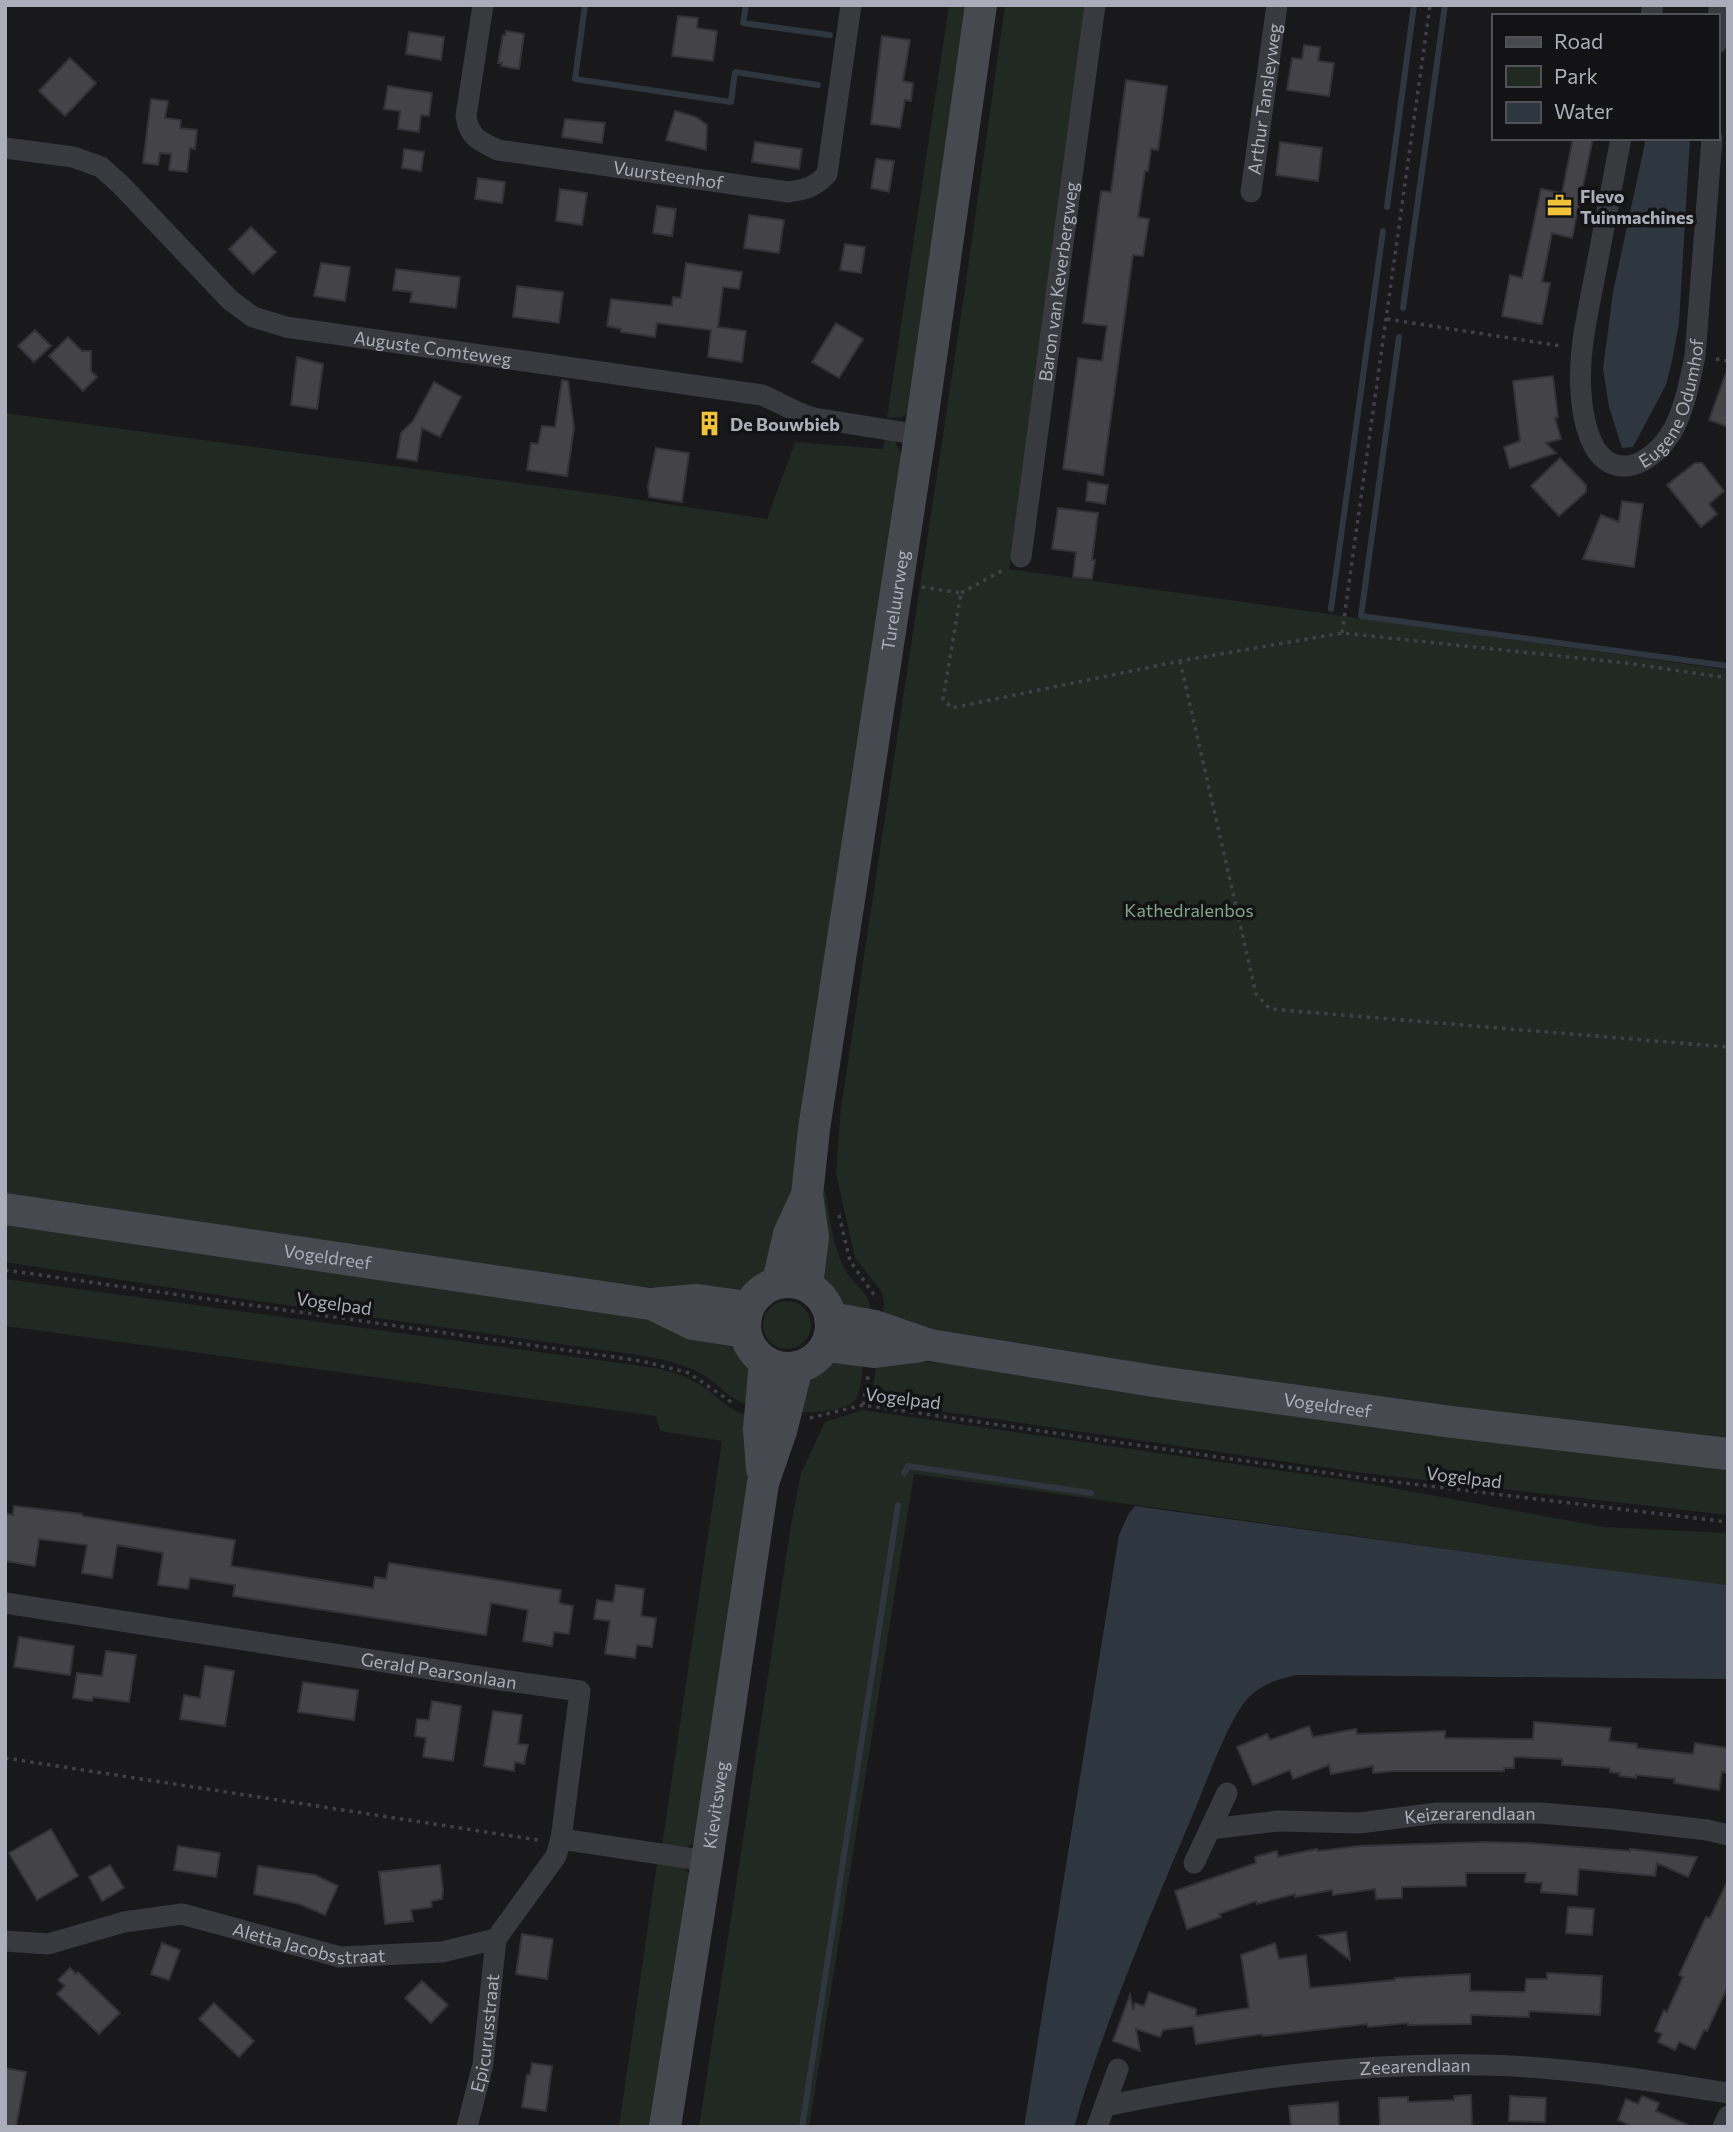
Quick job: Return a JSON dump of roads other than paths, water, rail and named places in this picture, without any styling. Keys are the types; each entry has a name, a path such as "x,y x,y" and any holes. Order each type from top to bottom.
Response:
{"street":[{"name":"Vuursteenhof","path":"483,5 466,116 468,129 480,142 498,150 788,192 803,191 818,184 827,174 851,5"},
{"name":"Tureluurweg","path":"793,1284 789,1234 807,1195 814,1129 920,435 981,5"},
{"name":"Baron van Keverbergweg","path":"1021,557 1095,5"},
{"name":"Arthur Tansleyweg","path":"1251,192 1277,5"},
{"name":"Eugene Odumhof","path":"1621,140 1581,349 1581,393 1589,437 1600,456 1617,467 1634,466 1652,456 1674,429 1687,390 1695,356 1712,140"},
{"name":"Auguste Comteweg","path":"5,148 73,157 101,167 230,300 253,317 286,327 762,394 800,414 814,418 920,435"},
{"name":"Vogeldreef","path":"5,1209 650,1304 697,1300 746,1319"},
{"path":"793,1284 818,1294 826,1305 828,1332 818,1356 797,1367 786,1368 765,1362 755,1354 748,1344 746,1319 755,1296 765,1287 793,1284"},
{"name":"Vogeldreef","path":"828,1332 930,1345 1186,1386 1452,1422 1728,1454"},
{"name":"Kievitsweg","path":"665,2127 772,1415 765,1362"},
{"name":"Kievitsweg","path":"772,1415 797,1367"},
{"name":"Gerald Pearsonlaan","path":"5,1603 580,1690 561,1839"},
{"path":"1194,1863 1227,1793"},
{"name":"Keizerarendlaan","path":"1210,1829 1278,1821 1359,1823 1437,1813 1540,1813 1707,1830 1728,1835"},
{"path":"496,1939 556,1856 561,1839 707,1861"},
{"name":"Aletta Jacobsstraat","path":"5,1941 48,1944 124,1922 182,1914 340,1957 442,1952 496,1939"},
{"name":"Epicurusstraat","path":"467,2127 483,2064 496,1939"},
{"name":"Zeearendlaan","path":"1105,2106 1254,2079 1374,2066 1480,2065 1597,2073 1728,2093"},
{"path":"1097,2127 1118,2069"},
{"path":"1723,2127 1728,2116"}],"water":[{"path":"1646,140 1690,140 1679,323 1672,361 1666,385 1633,447 1622,448 1609,407 1603,369 1613,292"},
{"path":"1135,1506 1728,1585 1728,1679 1296,1675 1259,1689 1249,1697 1234,1718 1219,1749 1115,2005 1074,2127 1024,2127 1119,1535"}],"waterway":[{"path":"585,5 575,79 731,102 735,72 818,85"},
{"path":"746,5 743,23 830,35"},
{"path":"1387,207 1414,5"},
{"path":"1403,308 1445,5"},
{"path":"1331,609 1383,231"},
{"path":"1399,337 1361,616 1728,666"},
{"path":"904,1473 908,1466 1091,1493"},
{"path":"802,2127 898,1505"}],"place":[{"name":"Flevo Tuinmachines","path":"1560,206"},
{"name":"De Bouwbieb","path":"710,424"}],"park label":[{"name":"Kathedralenbos","path":"1189,910"}]}
